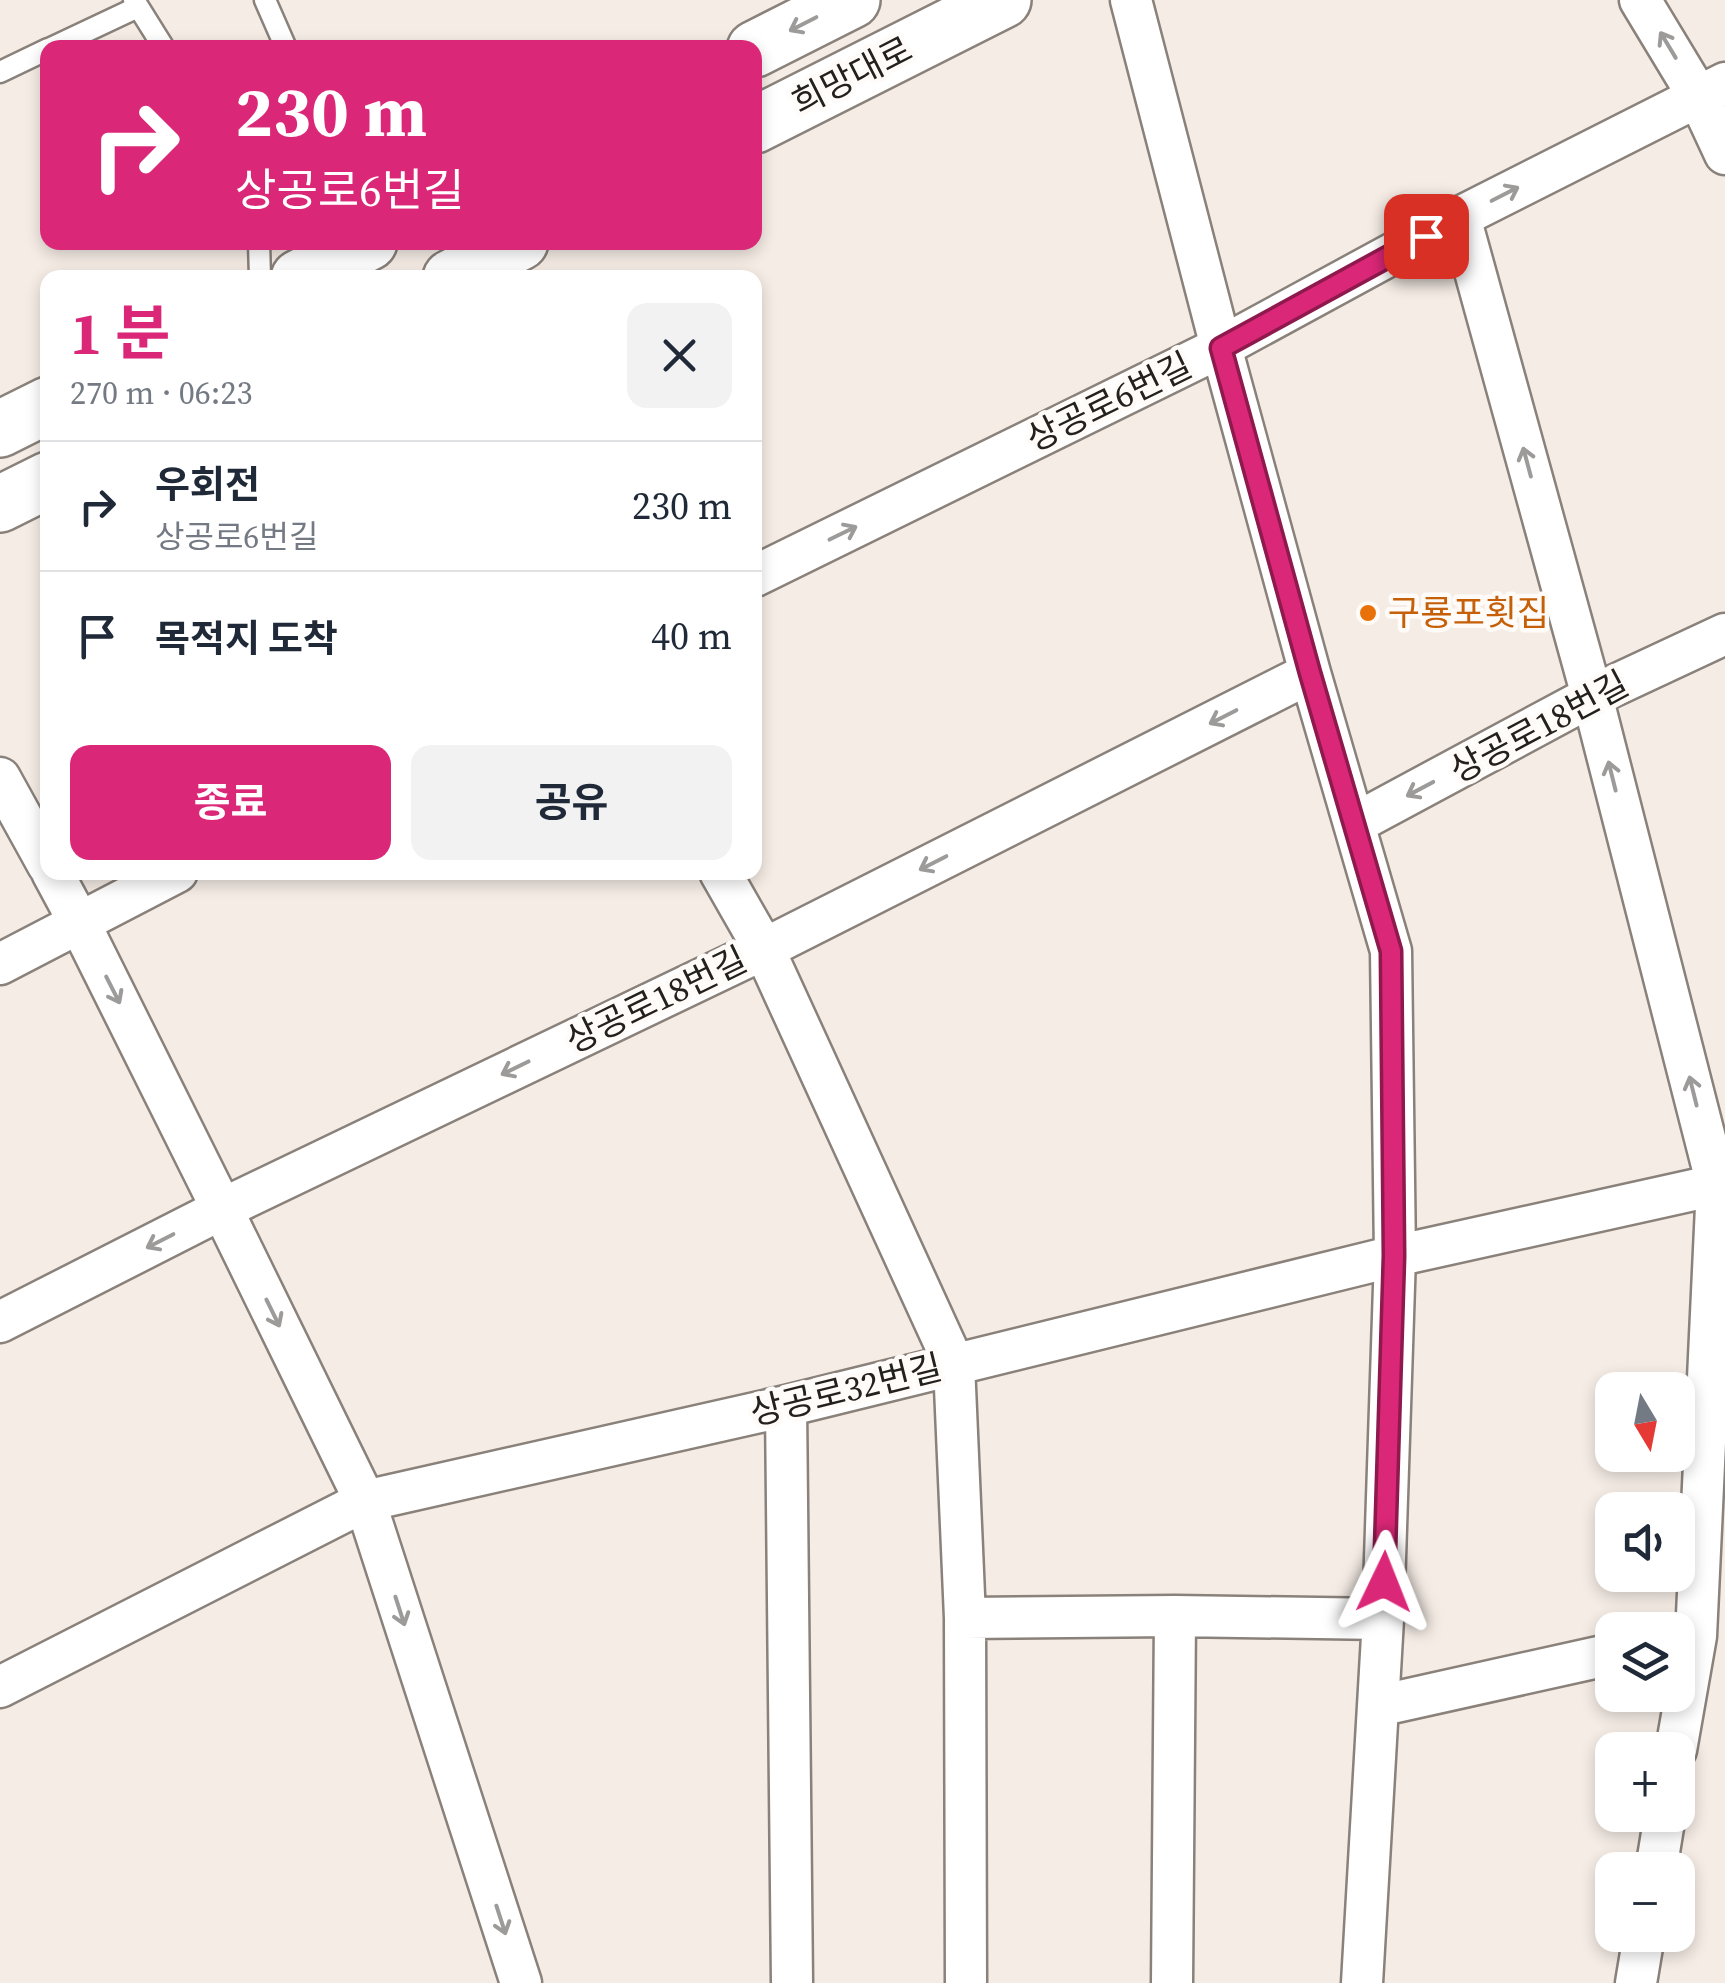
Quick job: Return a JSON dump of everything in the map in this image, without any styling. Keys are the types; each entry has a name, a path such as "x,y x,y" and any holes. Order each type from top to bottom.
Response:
{"main road":[{"name":"희망대로","path":"762,45 852,0"},
{"name":"희망대로","path":"762,120 1003,0"},
{"path":"466,270 505,250"},
{"path":"0,428 40,409"},
{"path":"0,504 40,484"}],"street":[{"path":"1131,0 1221,348 1391,951 1394,1256 1383,1619 1362,1983"},
{"path":"1640,0 1712,90 1725,154"},
{"name":"상공로6번길","path":"762,573 1221,348 1460,217 1712,90"},
{"path":"1460,217 1721,1184 1700,1635 1680,1732"},
{"name":"상공로18번길","path":"1354,824 1592,696 1725,634"},
{"name":"상공로18번길","path":"0,1322 222,1209 764,948 1310,673"},
{"path":"0,778 40,850"},
{"path":"56,880 365,1501 521,1983"},
{"path":"0,964 163,880"},
{"path":"725,880 764,948 954,1364 964,1618 966,1983"},
{"name":"상공로32번길","path":"0,1687 365,1501 786,1406 1394,1256 1721,1184"},
{"path":"786,1406 792,1983"},
{"path":"1172,1983 1175,1616"},
{"path":"964,1618 1383,1619"},
{"path":"1378,1706 1595,1658"},
{"path":"1636,1983 1641,1952"}],"lane":[{"path":"265,0 282,40"},
{"path":"64,40 136,3 159,40"},
{"path":"0,72 40,52"}],"place":[{"name":"구룡포횟집","path":"1368,613"}],"route":[{"path":"1384,1582 1394,1256 1391,951 1221,348 1426,236"}]}
